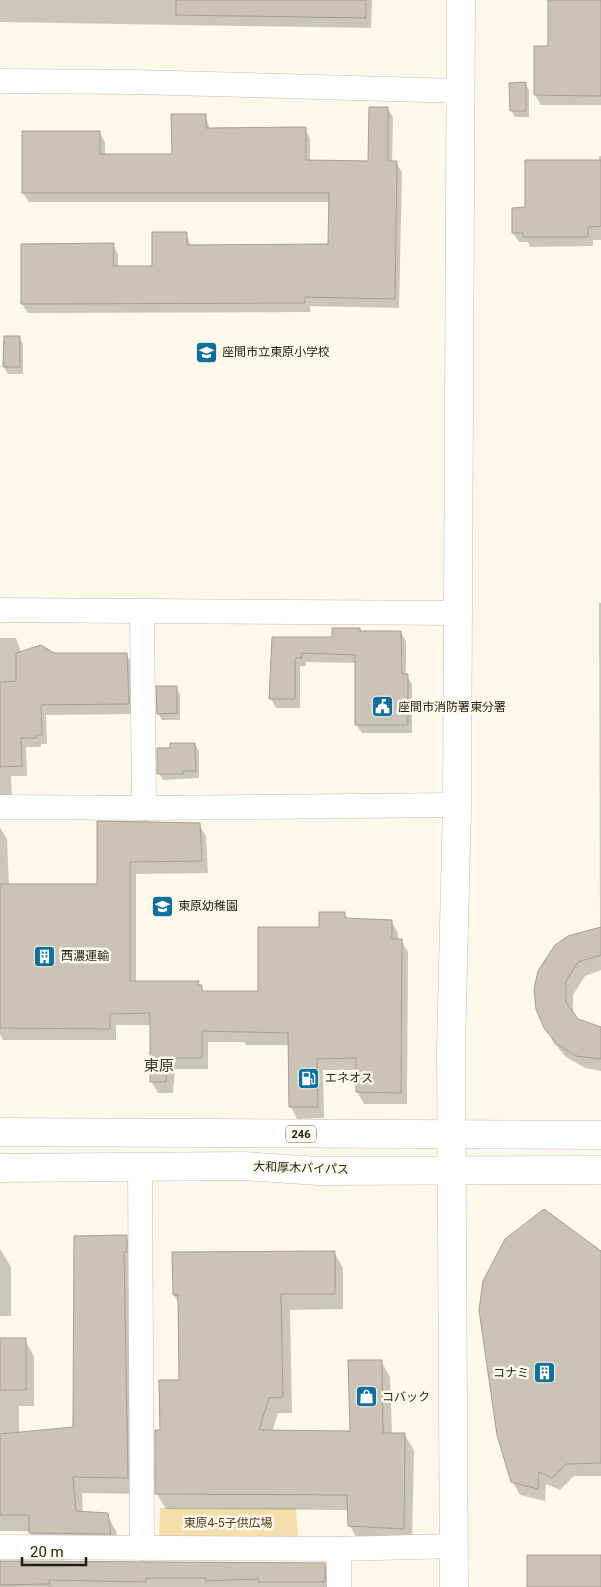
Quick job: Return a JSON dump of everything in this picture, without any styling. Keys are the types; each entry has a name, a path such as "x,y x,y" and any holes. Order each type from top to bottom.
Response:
{"main road":[{"path":"454,1587 451,1048 457,805 461,0"},
{"name":"246","path":"0,1132 601,1135"},
{"name":"大和厚木バイパス","path":"0,1168 243,1166 319,1171 452,1169 601,1170"}],"street":[{"path":"0,81 136,82 461,91"},
{"path":"0,610 457,613"},
{"path":"142,612 144,808"},
{"path":"0,807 144,808 457,805"},
{"path":"140,1166 142,1548"},
{"path":"0,1547 339,1549 454,1546"},
{"path":"339,1549 339,1587"}],"green space":[{"name":"東原4-5子供広場","path":"160,1508 296,1508 298,1537 159,1538"}],"building":[{"path":"176,0 366,0 366,18 176,15"},
{"path":"548,0 601,0 601,96 534,95 534,46 548,46"},
{"path":"526,82 526,111 510,111 509,83"},
{"path":"369,107 388,107 388,161 397,161 395,299 305,297 305,303 21,304 21,244 114,243 113,266 152,266 152,232 187,232 187,245 328,244 329,193 22,193 22,131 100,131 100,154 172,154 171,114 206,114 206,128 306,127 306,160 368,161"},
{"path":"525,160 601,160 601,226 588,227 588,237 523,237 523,233 512,233 512,208 525,207"},
{"path":"4,336 20,336 20,367 3,367"},
{"path":"332,628 360,628 360,631 401,631 402,674 408,674 408,725 355,725 355,655 302,653 302,658 295,658 295,699 269,699 272,637 332,637"},
{"path":"41,645 54,653 127,653 129,704 41,705 42,735 36,735 36,738 21,738 22,766 0,767 0,682 16,681 16,653"},
{"path":"156,686 177,686 177,713 157,714"},
{"path":"170,743 195,743 196,771 183,771 183,774 157,774 157,748 170,748"},
{"path":"97,821 200,823 202,861 130,862 130,981 199,981 198,985 202,985 202,991 258,991 258,927 319,927 319,912 345,912 345,918 392,920 392,939 402,939 401,1093 356,1092 356,1058 317,1059 318,1107 289,1107 288,1033 202,1031 202,1058 169,1058 166,1082 150,1082 150,1013 110,1014 110,1029 0,1028 0,884 97,884"},
{"path":"601,927 601,955 578,962 566,981 566,1002 578,1019 601,1027 601,1059 576,1056 557,1044 544,1028 536,1009 534,989 538,971 555,945 568,936"},
{"name":"コナミ","path":"544,1209 601,1251 601,1463 566,1464 552,1478 539,1472 538,1489 511,1482 497,1435 479,1310 483,1281 505,1239"},
{"path":"127,1235 127,1252 124,1252 128,1478 73,1477 76,1511 108,1513 111,1534 29,1533 29,1515 0,1515 0,1434 73,1427 74,1236"},
{"path":"335,1251 335,1294 281,1294 283,1397 269,1398 259,1430 350,1431 348,1360 382,1360 383,1433 405,1433 404,1529 348,1526 347,1495 155,1494 155,1430 160,1430 159,1380 179,1380 178,1295 173,1295 172,1252"},
{"path":"0,1338 26,1338 26,1390 0,1390"},
{"path":"527,1555 601,1555 601,1587 527,1587"},
{"path":"0,1561 325,1563 325,1582 258,1582 258,1579 206,1581 205,1578 146,1578 146,1582 49,1580 50,1584 0,1585"}],"place":[{"name":"座間市立東原小学校","path":"206,352"},
{"name":"座間市消防署東分署","path":"382,707"},
{"name":"東原幼稚園","path":"162,906"},
{"name":"西濃運輸","path":"45,956"},
{"name":"エネオス","path":"309,1078"},
{"name":"コナミ","path":"545,1373"},
{"name":"コバック","path":"366,1397"}],"district":[{"name":"東原","path":"159,1066"}]}
